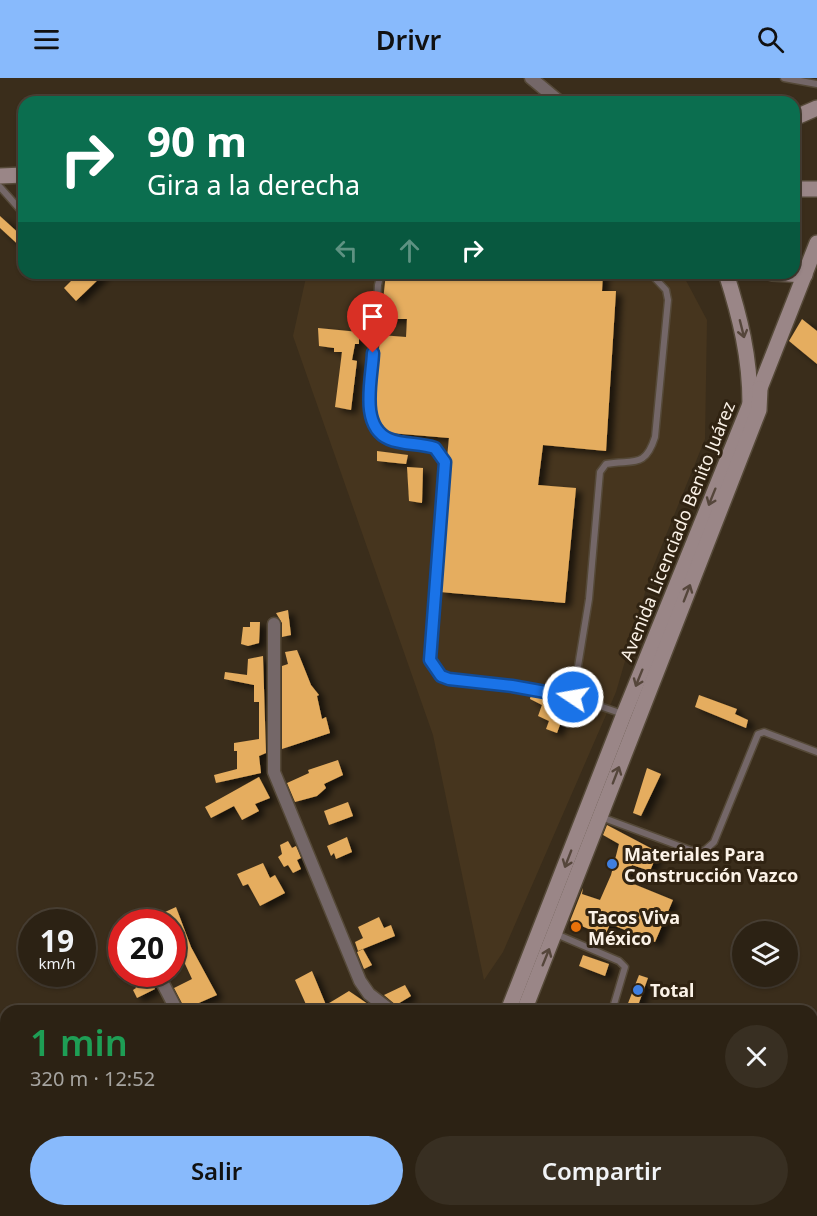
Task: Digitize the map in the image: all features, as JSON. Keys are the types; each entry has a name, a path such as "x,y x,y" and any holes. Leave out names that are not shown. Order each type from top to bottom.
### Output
{"main road":[{"path":"800,115 817,108"},
{"path":"0,176 18,175"},
{"path":"760,388 808,276 817,245"},
{"path":"800,275 808,276"},
{"path":"728,279 746,344 750,370 750,404"},
{"name":"Avenida Licenciado Benito Juárez","path":"526,1005 548,931 750,404 760,388"},
{"name":"Avenida Licenciado Benito Juárez","path":"511,1005 601,816 631,717 759,410 760,388"}],"street":[{"path":"531,78 553,96"},
{"path":"274,624 274,772 360,981 369,994 383,1005"},
{"path":"165,987 174,1005"}],"lane":[{"path":"784,78 817,84"},
{"path":"0,188 18,208"},
{"path":"380,279 370,400 373,422 379,432 389,439 435,448 445,462 430,660 441,676 449,679 523,687 573,697 631,717"},
{"path":"573,697 590,599 600,472 606,464 640,460 647,455 655,436 668,300 666,290 656,279"},
{"path":"601,816 690,850 704,851 714,842 758,734 764,732 817,752"},
{"path":"548,931 623,963 626,971 614,1005"}],"shaded area":[{"path":"306,279 685,279 707,320 705,439 651,572 616,692 503,952 484,980 433,735 293,336"}],"building":[{"path":"0,216 18,232 18,244 0,228"},
{"path":"73,279 99,279 76,301 64,288"},
{"path":"385,279 603,279 602,291 616,291 606,451 543,445 538,485 576,488 565,603 440,592 450,463 447,457 449,438 390,433 379,421 375,410 380,335 406,337 407,319 381,319"},
{"path":"802,319 817,331 817,364 789,341"},
{"path":"318,328 359,332 359,344 355,344 352,360 357,361 351,410 335,407 342,352 334,352 334,348 319,346"},
{"path":"377,451 408,455 406,464 377,461"},
{"path":"407,467 423,468 422,503 409,501"},
{"path":"288,610 291,635 282,637 282,623 276,613"},
{"path":"250,622 260,622 259,643 248,646 241,644 243,627 250,627"},
{"path":"297,650 311,685 319,695 317,696 322,719 326,717 330,733 282,749 282,666 288,664 285,652"},
{"path":"263,656 266,753 259,756 261,773 216,783 214,775 237,769 237,751 234,751 234,743 259,739 259,702 254,702 254,685 224,679 225,672 247,675 248,659"},
{"path":"531,694 581,708 582,706 593,709 592,713 586,712 584,717 565,711 557,733 546,729 549,721 538,716 542,705 530,699"},
{"path":"699,695 737,709 735,714 748,720 746,728 695,707"},
{"path":"338,760 343,775 324,784 326,788 317,796 295,802 287,783 309,773 308,770"},
{"path":"647,768 661,774 641,816 633,813"},
{"path":"259,777 270,798 255,804 259,811 242,820 234,806 211,818 205,807"},
{"path":"348,802 353,816 329,825 324,811"},
{"path":"607,825 658,852 650,871 632,865 624,880 673,900 655,942 610,924 605,936 570,921 583,888 582,894 600,900 611,875 619,844 603,835"},
{"path":"347,837 352,852 336,859 334,853 331,856 327,846"},
{"path":"288,841 292,848 296,846 301,858 297,860 301,869 293,873 288,865 284,867 278,857 282,854 280,845"},
{"path":"263,863 270,878 275,875 285,893 260,906 248,884 243,886 237,874"},
{"path":"379,917 384,928 391,925 395,936 358,951 355,942 363,938 358,927"},
{"path":"186,934 217,995 194,1005 183,1005 174,988 186,987 186,982 192,979 186,966"},
{"path":"363,949 372,965 364,969 357,952"},
{"path":"583,955 609,964 605,976 579,966"},
{"path":"312,971 326,1005 306,1005 295,980"},
{"name":"Total","path":"639,975 648,978 638,1005 627,1005"},
{"path":"405,985 411,996 396,1005 384,995"},
{"path":"154,987 155,989 137,998 133,990"},
{"path":"349,991 369,1005 326,1005"}],"place":[{"name":"Materiales Para Construcción Vazco","path":"612,864"},
{"name":"Tacos Viva México","path":"576,927"},
{"name":"Total","path":"638,990"}],"route":[{"path":"373,353 370,411 379,432 389,439 435,448 441,453 445,462 446,474 430,660 434,668 441,676 449,679 534,689 573,697"}]}
